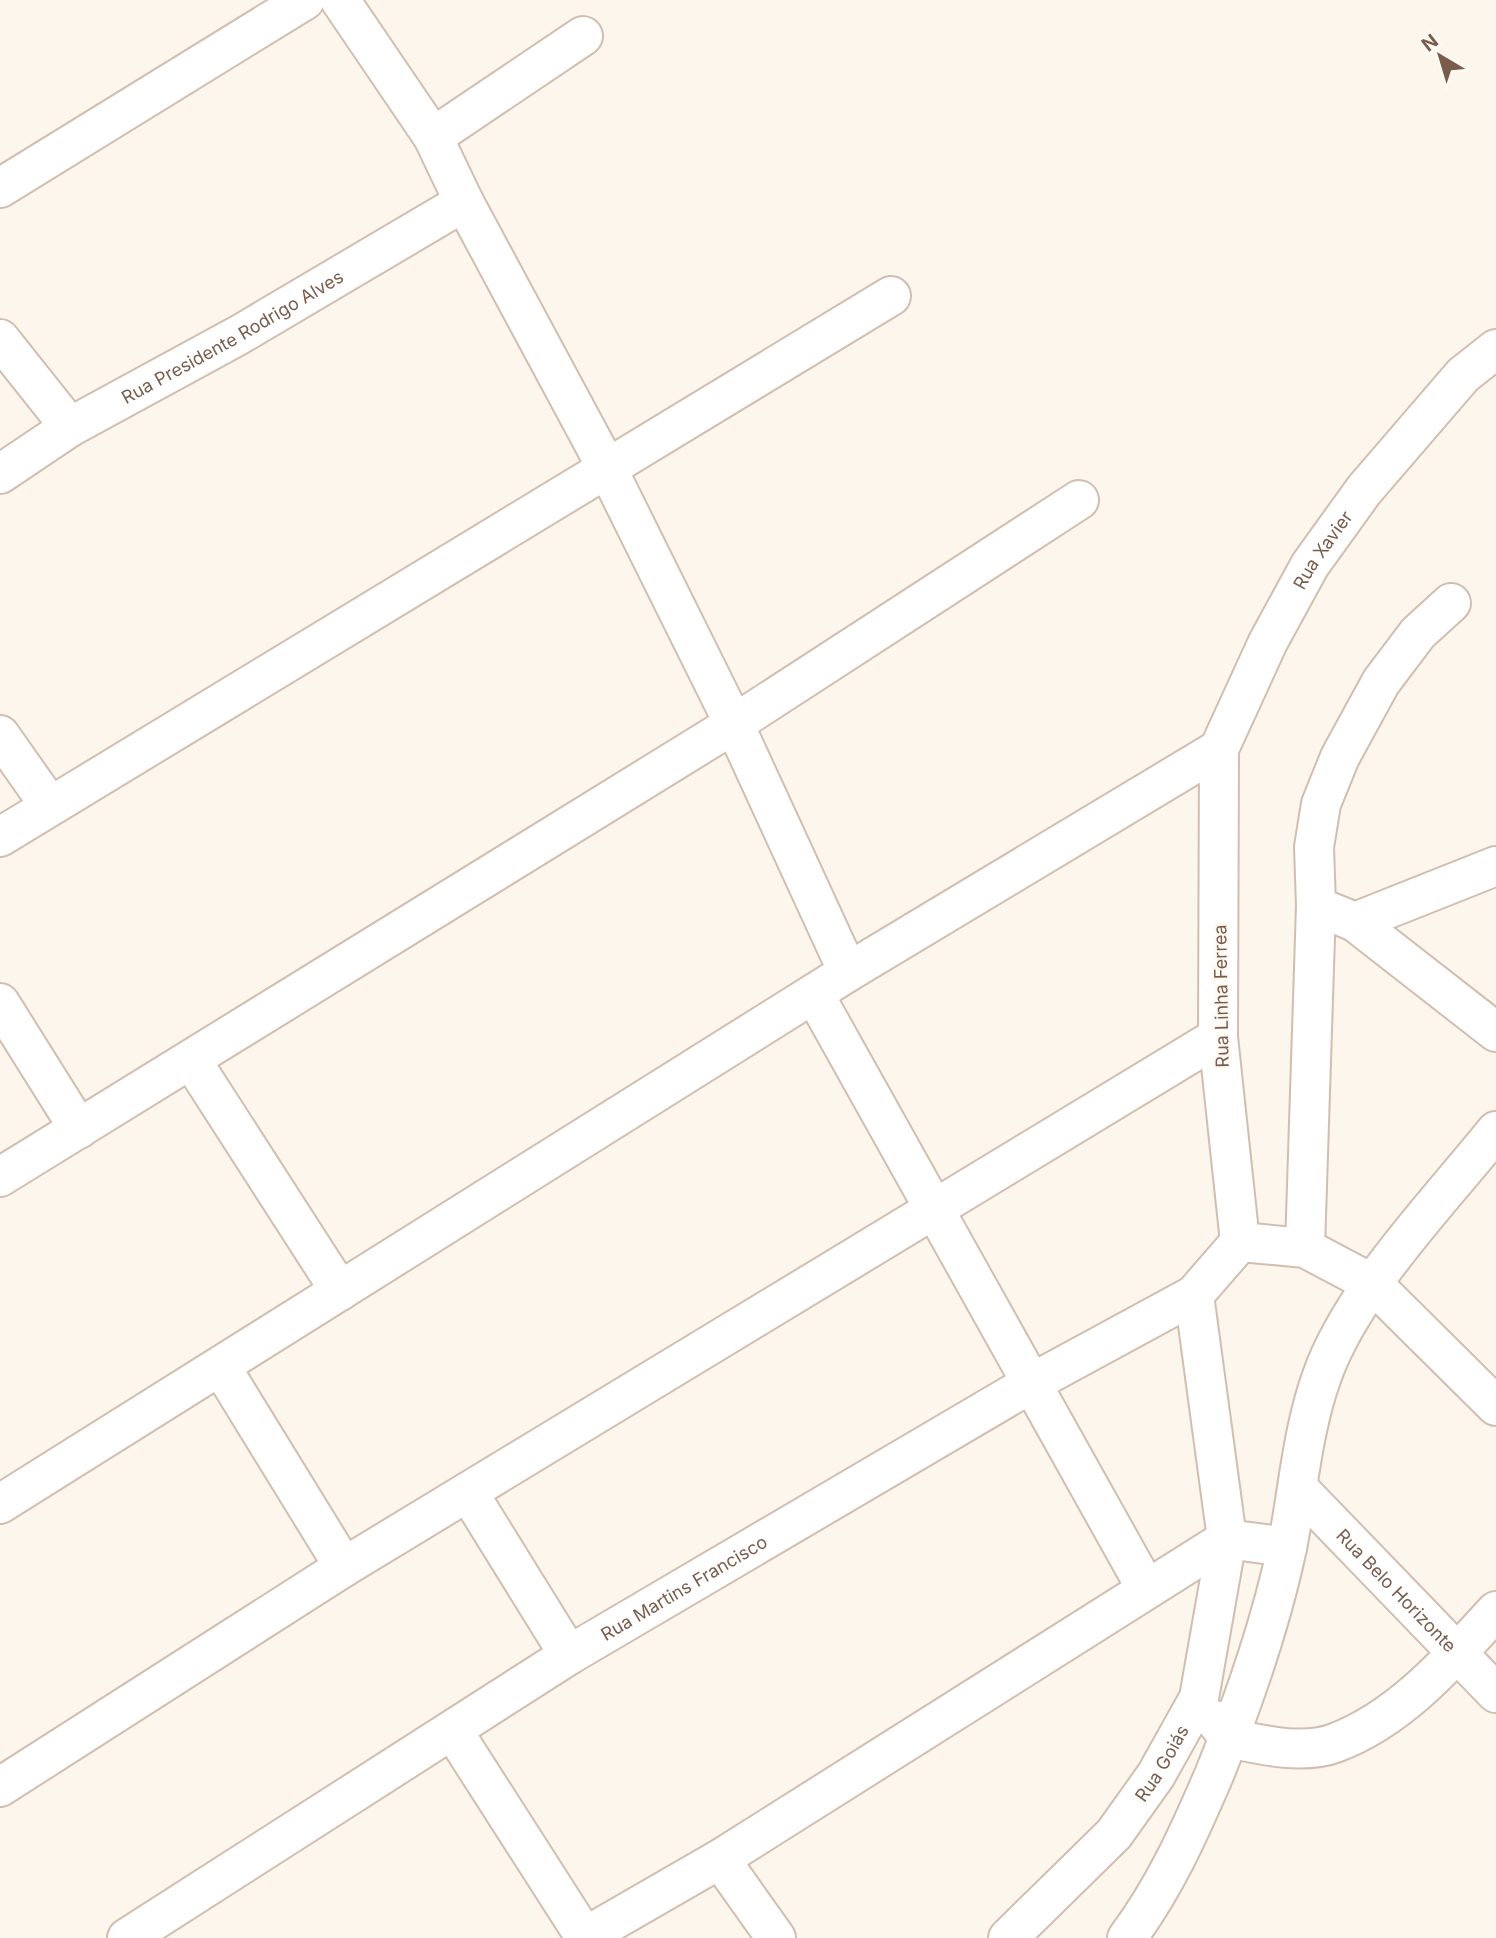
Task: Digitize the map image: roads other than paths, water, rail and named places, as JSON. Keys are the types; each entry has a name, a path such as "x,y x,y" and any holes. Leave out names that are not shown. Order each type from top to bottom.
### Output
{"street":[{"path":"0,188 305,0"},
{"path":"340,0 433,137 464,202 607,468 734,724 848,972"},
{"path":"433,137 583,36"},
{"name":"Rua Presidente Rodrigo Alves","path":"0,474 70,427 239,335 464,202"},
{"path":"0,837 891,296"},
{"path":"0,339 70,427"},
{"name":"Rua Xavier","path":"1219,749 1268,642 1310,565 1364,490 1463,375 1496,349"},
{"path":"0,1177 192,1061 496,868 734,724 1079,500"},
{"path":"1305,1248 1316,905 1314,847 1321,804 1340,757 1381,682 1418,633 1451,603"},
{"path":"0,734 50,806"},
{"path":"0,1504 848,972 1219,749"},
{"name":"Rua Linha Ferrea","path":"1219,749 1218,1037 1240,1242"},
{"path":"1355,922 1496,866"},
{"path":"1316,905 1355,922 1496,1032"},
{"path":"814,994 1146,1588"},
{"path":"0,1003 79,1129"},
{"path":"0,1787 344,1567 1218,1037"},
{"path":"192,1061 340,1291"},
{"path":"1126,1938 1152,1905 1180,1855 1258,1660 1287,1547 1322,1376 1350,1317 1373,1284 1496,1131"},
{"path":"1240,1242 1305,1248 1373,1284 1496,1406"},
{"name":"Rua Martins Francisco","path":"127,1938 569,1655 1030,1384 1194,1295 1240,1242"},
{"name":"Rua Goiás","path":"1008,1938 1114,1834 1156,1775 1199,1698 1227,1539 1194,1295"},
{"path":"220,1367 344,1567"},
{"name":"Rua Belo Horizonte","path":"1298,1488 1496,1693"},
{"path":"468,1492 569,1655"},
{"path":"453,1731 584,1938 720,1859 1227,1539 1287,1547"},
{"path":"1199,1698 1229,1738 1294,1748 1334,1744 1380,1719 1423,1687 1496,1611"},
{"path":"720,1859 776,1938"}]}
